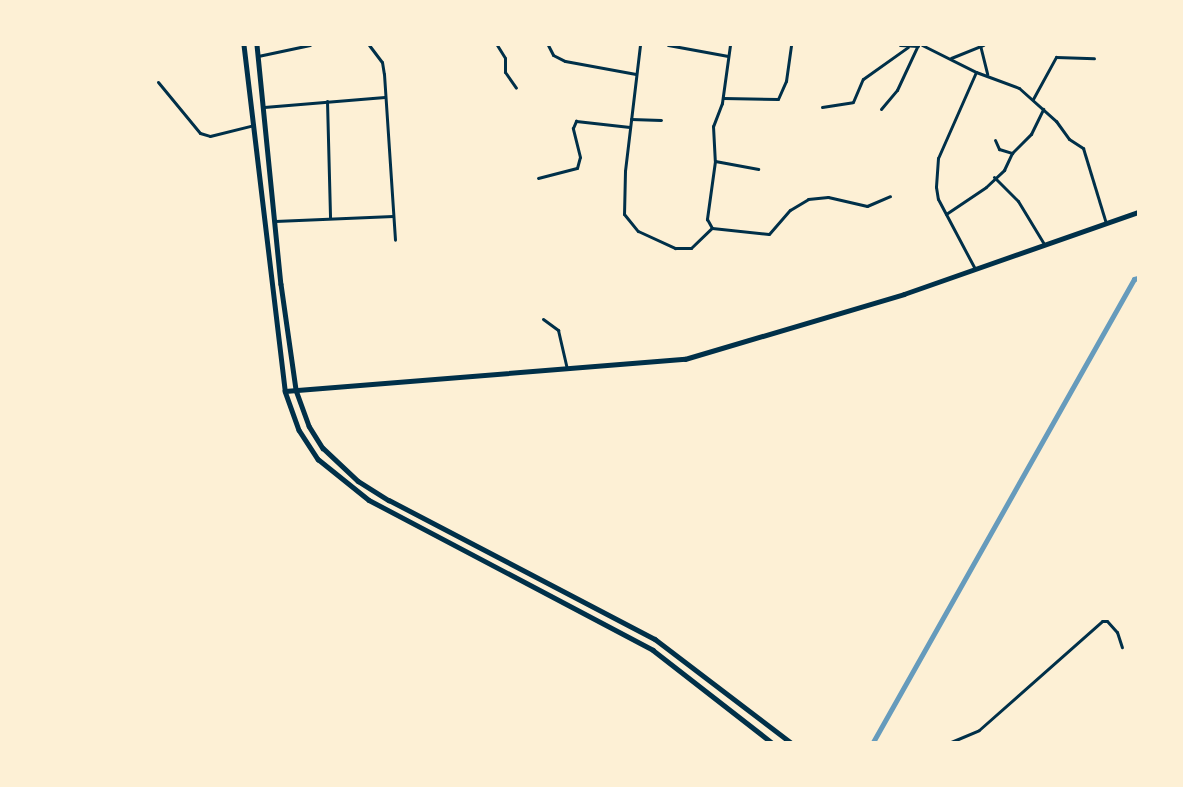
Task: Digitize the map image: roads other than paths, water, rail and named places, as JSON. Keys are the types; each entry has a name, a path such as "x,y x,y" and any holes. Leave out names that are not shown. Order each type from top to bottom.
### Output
{"main road":[{"path":"244,45 285,391 306,443 328,470 352,490 633,638 669,661 771,742"},
{"path":"257,45 262,107 296,390 315,436 358,481 635,626 790,742"},
{"path":"285,391 568,370 692,358 975,269 1138,212"}],"street":[{"path":"258,56 310,45"},
{"path":"369,45 382,62 394,240"},
{"path":"497,45 505,58 505,72 516,88"},
{"path":"548,45 553,55 565,62 636,74"},
{"path":"640,45 623,195 624,214 632,226 656,242 684,249 700,243 712,228"},
{"path":"668,45 729,56"},
{"path":"712,228 707,219 715,161 713,126 723,98 730,45"},
{"path":"723,98 778,99 786,81 791,45"},
{"path":"900,45 908,47"},
{"path":"880,109 897,90 919,45"},
{"path":"822,106 852,102 866,76 908,47 919,45 951,58 976,72 987,74 1019,88 1043,109 1069,139 1083,148 1106,223"},
{"path":"951,58 982,46 987,74"},
{"path":"1033,99 1056,57 1095,58"},
{"path":"975,269 936,193 938,158 976,72"},
{"path":"158,82 200,134 210,136 254,125"},
{"path":"262,107 385,97"},
{"path":"327,102 330,218"},
{"path":"946,214 1008,165 1012,153 1031,134 1043,109"},
{"path":"631,119 661,120"},
{"path":"538,178 577,168 580,158 573,128 576,121 630,127"},
{"path":"995,140 999,149 1012,153"},
{"path":"715,161 758,169"},
{"path":"994,177 1018,201 1044,244"},
{"path":"712,228 769,234 790,210 808,199 828,197 867,206 890,196"},
{"path":"275,221 393,216"},
{"path":"543,318 558,330 568,370"},
{"path":"951,742 979,730 1101,621 1107,621 1116,632 1122,647"}],"waterway":[{"path":"873,742 1134,279 1138,278"}]}
